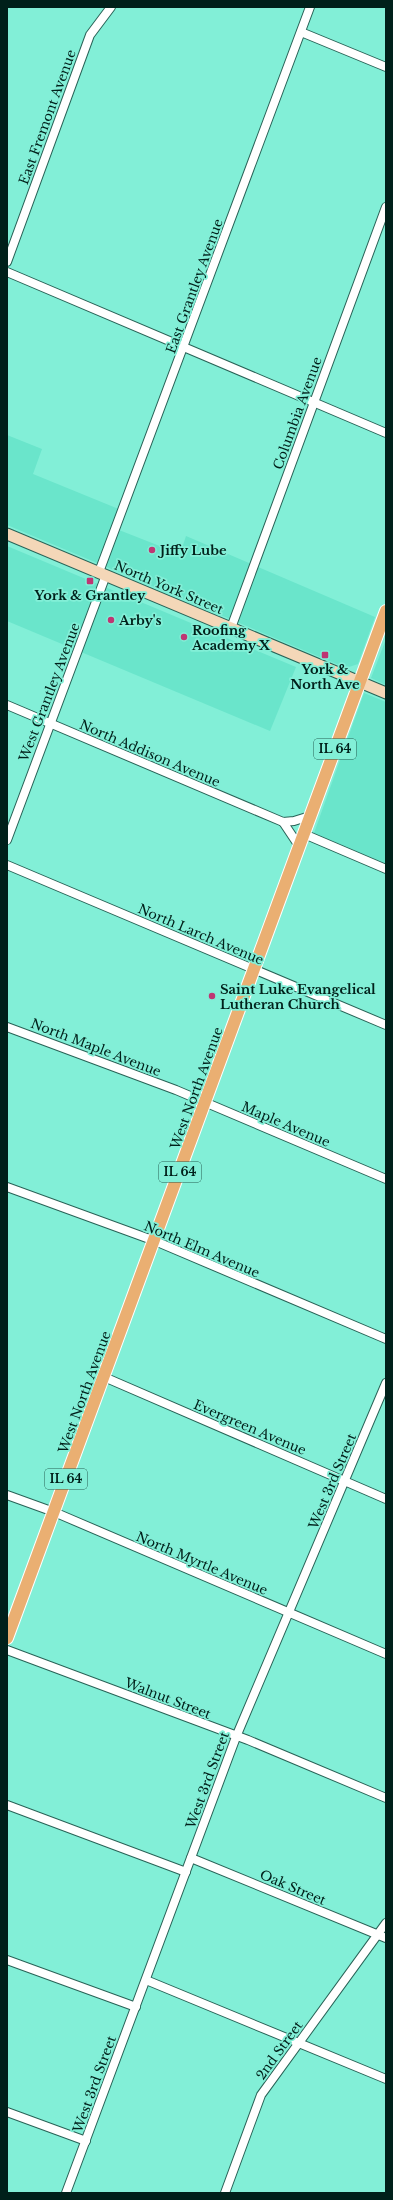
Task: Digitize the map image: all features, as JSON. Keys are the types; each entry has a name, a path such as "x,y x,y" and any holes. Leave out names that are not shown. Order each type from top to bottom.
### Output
{"main road":[{"name":"North York Street","path":"7,534 386,693"},
{"name":"IL 64","path":"360,682 386,611"},
{"name":"West North Avenue","path":"7,1638 206,1103 360,682"}],"street":[{"name":"East Fremont Avenue","path":"7,262 90,35 110,7"},
{"name":"East Grantley Avenue","path":"102,574 310,7"},
{"path":"301,32 386,67"},
{"name":"Columbia Avenue","path":"231,628 386,207"},
{"path":"7,272 386,433"},
{"name":"West Grantley Avenue","path":"7,840 102,574"},
{"name":"North Addison Avenue","path":"7,705 283,822"},
{"path":"299,846 283,822 294,821 310,816"},
{"path":"304,834 386,868"},
{"name":"North Larch Avenue","path":"7,865 386,1024"},
{"name":"North Maple Avenue","path":"7,1027 176,1090"},
{"name":"Maple Avenue","path":"176,1090 386,1179"},
{"name":"North Elm Avenue","path":"7,1187 155,1241 386,1339"},
{"name":"Evergreen Avenue","path":"104,1377 386,1498"},
{"name":"West 3rd Street","path":"66,2193 256,1685 289,1613 386,1383"},
{"name":"North Myrtle Avenue","path":"7,1495 54,1512 386,1654"},
{"name":"Walnut Street","path":"7,1650 236,1737 386,1798"},
{"path":"7,1805 186,1872"},
{"name":"Oak Street","path":"192,1858 386,1938"},
{"name":"2nd Street","path":"225,2193 261,2095 386,1923"},
{"path":"7,1960 136,2007"},
{"path":"146,1980 386,2079"},
{"path":"7,2112 86,2141"}],"shaded area":[{"path":"7,435 42,449 33,474 126,512 119,530 180,554 186,536 375,617 358,664 346,668 7,525"},
{"path":"7,546 296,667 270,731 7,621"},
{"path":"386,639 386,685 371,678"},
{"path":"364,693 386,702 386,864 314,833"}],"place":[{"name":"Jiffy Lube","path":"152,550"},
{"name":"York & Grantley","path":"90,581"},
{"name":"Arby's","path":"111,620"},
{"name":"Roofing Academy X","path":"184,637"},
{"name":"York & North Ave","path":"325,655"},
{"name":"Saint Luke Evangelical Lutheran Church","path":"212,996"}]}
